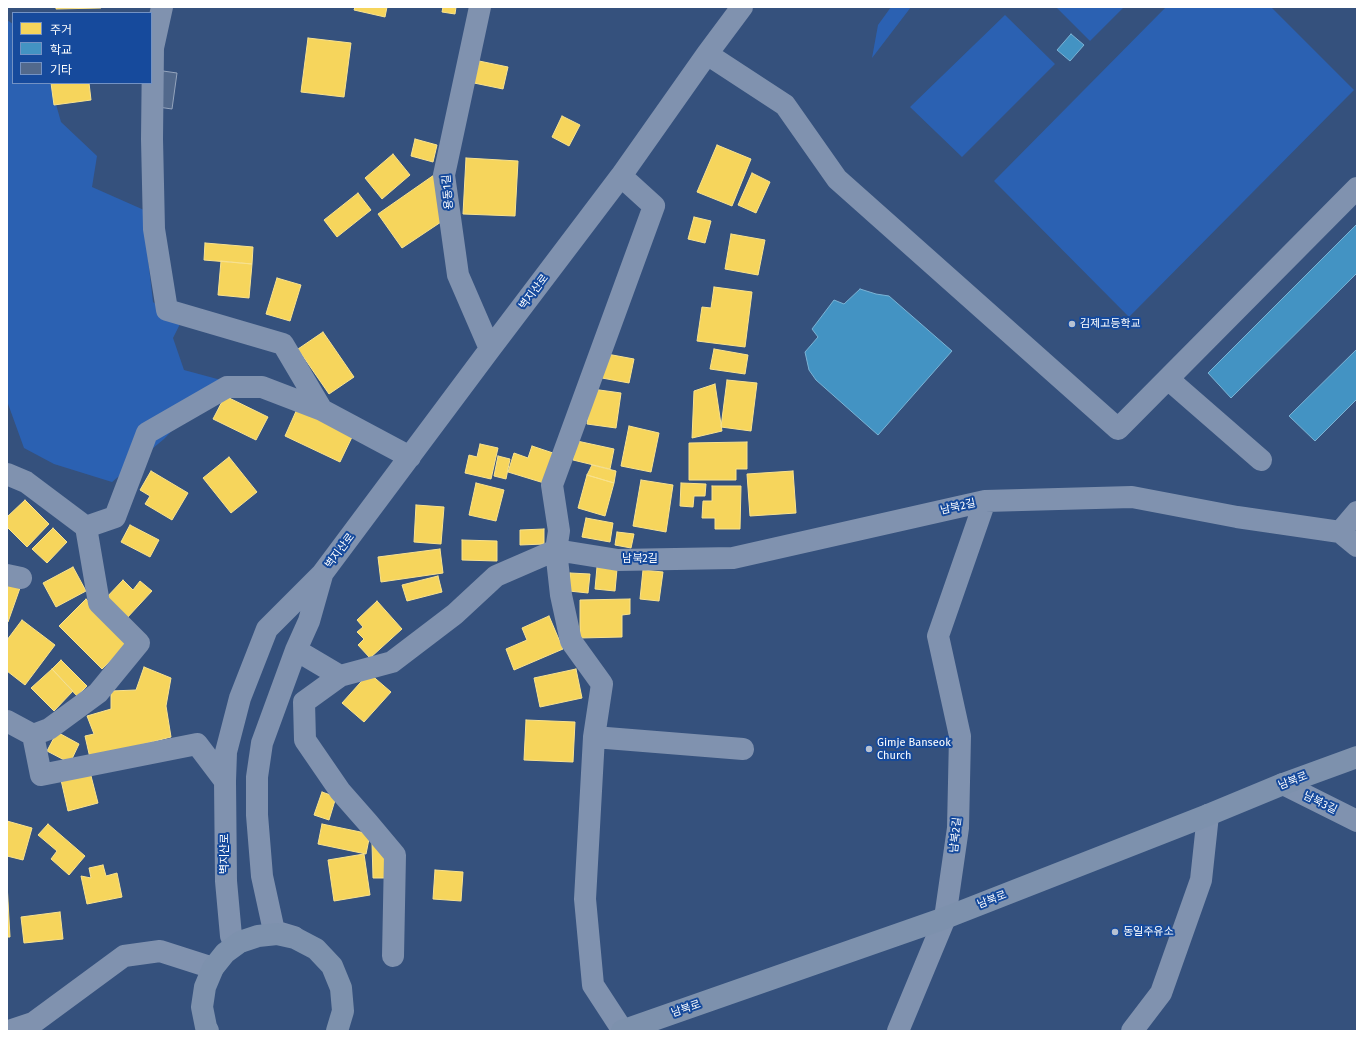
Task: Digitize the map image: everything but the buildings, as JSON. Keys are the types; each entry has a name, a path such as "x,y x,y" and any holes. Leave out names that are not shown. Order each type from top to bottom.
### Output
{"main road":[{"name":"남북로","path":"623,1031 945,918 1283,784 1357,757"},
{"path":"208,1031 202,1007 205,987 212,968 225,953 240,942 258,936 277,934 295,938 316,949 332,966 341,988 343,1011 337,1031"}],"street":[{"path":"162,7 153,48 152,147 154,229 167,310 283,344 322,410"},
{"name":"용동1길","path":"480,7 444,175 458,275 490,349"},
{"name":"벽지산로","path":"240,942 231,936 226,881 226,752 240,698 267,629 322,574 621,176 742,7"},
{"path":"707,54 785,105 837,179 1118,430 1357,188"},
{"path":"621,176 654,206 552,485 559,531 556,550 561,595 571,641 602,684 594,737 585,899 593,985 623,1031"},
{"path":"1168,379 1262,460"},
{"path":"86,527 115,517 147,433 227,387 262,387 322,410 410,457"},
{"path":"7,474 26,482 86,527 99,603 139,643 98,693 49,729 33,734 7,721"},
{"path":"985,501 1132,497 1237,517 1340,532 1357,546"},
{"name":"남북2길","path":"556,550 618,560 733,558 985,501"},
{"name":"남북2길","path":"898,1031 945,918 958,828 960,736 938,636 985,501"},
{"path":"1340,532 1357,512"},
{"path":"393,956 395,856 340,791 305,740 304,702 340,676 392,662 455,614 496,576 556,550"},
{"name":"벽지산로","path":"295,938 274,931 262,876 257,815 257,777 262,743 296,650 309,621 322,574"},
{"path":"296,650 340,676"},
{"path":"33,734 41,775 197,744 225,781"},
{"path":"594,737 743,750"},
{"name":"남북3길","path":"1283,784 1357,821"},
{"path":"1132,1031 1161,992 1201,880 1208,815"},
{"path":"9,1031 33,1023 124,956 160,951 212,968"}],"shaded area":[{"path":"891,7 911,7 872,58 878,25"},
{"path":"1056,7 1124,7 1090,41"},
{"path":"1166,7 1271,7 1354,90 1129,317 994,181"},
{"path":"1005,15 1055,64 962,157 910,107"},
{"path":"7,20 12,23 12,84 50,84 61,122 97,156 92,187 144,210 153,302 180,324 173,338 184,370 221,380 164,439 112,482 54,464 24,448 7,401"}],"place":[{"name":"김제고등학교","path":"1072,324"},
{"name":"Gimje Banseok Church","path":"869,749"},
{"name":"동일주유소","path":"1115,932"}]}
